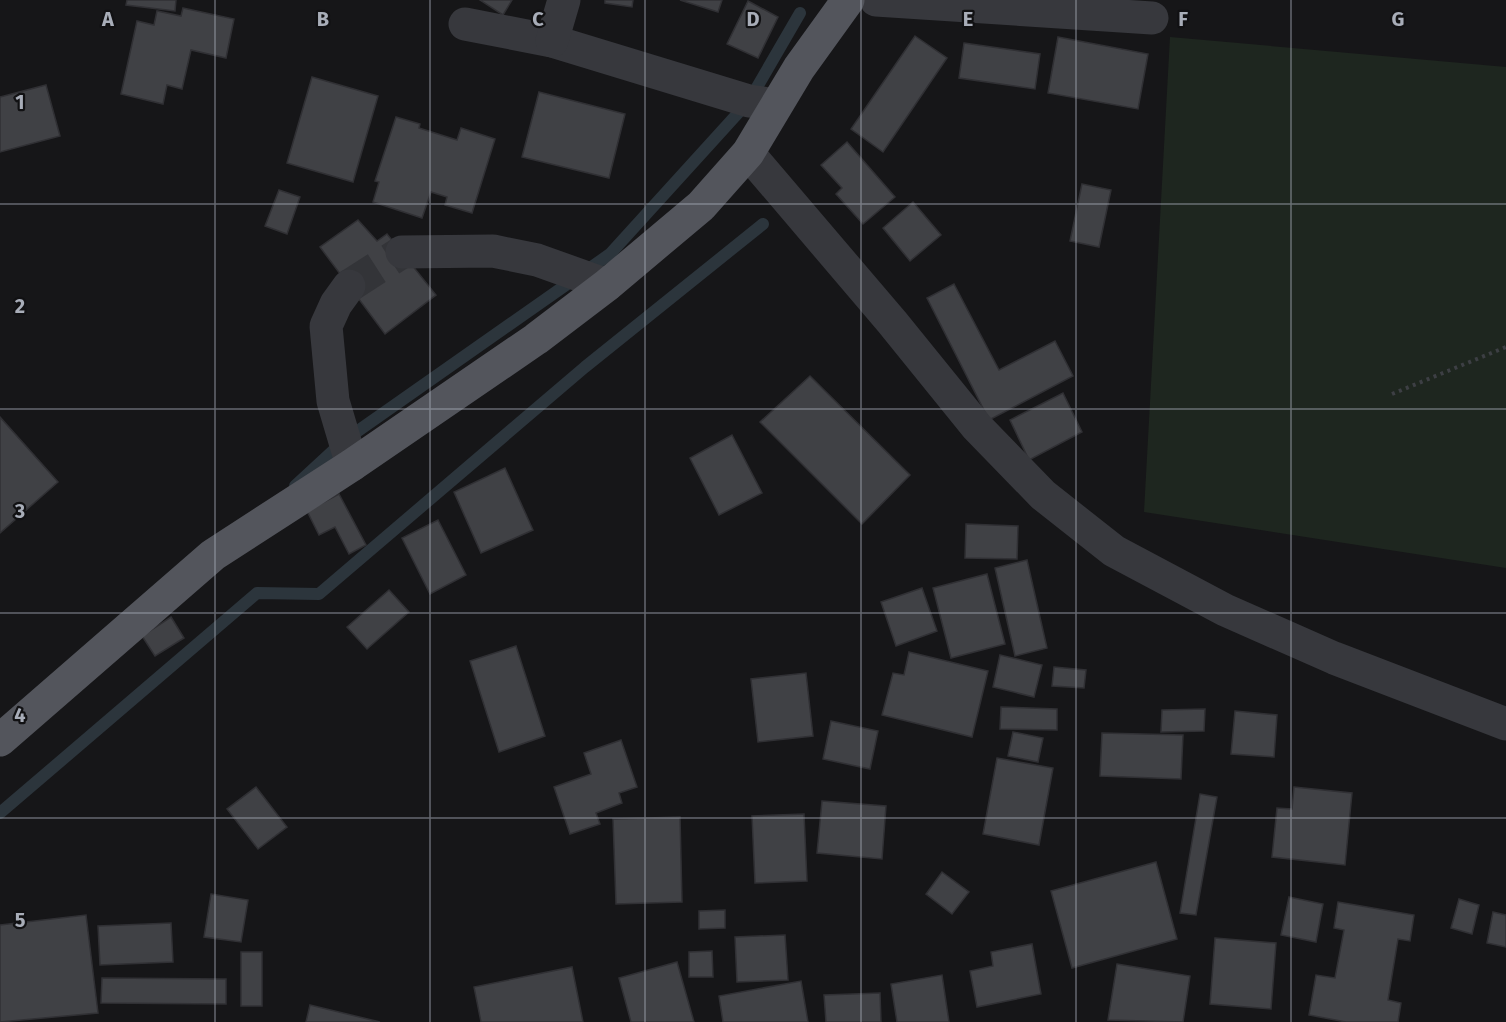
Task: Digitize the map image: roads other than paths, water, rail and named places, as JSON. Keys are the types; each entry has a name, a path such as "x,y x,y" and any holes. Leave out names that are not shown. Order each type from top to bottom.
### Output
{"main road":[{"path":"0,740 213,555 352,465 536,339 607,285 700,206 748,153 776,105 848,0"}],"street":[{"path":"552,41 564,0"},
{"path":"876,0 1152,18"},
{"path":"465,24 552,41 748,101 776,105"},
{"path":"748,153 892,322 977,427 1043,495 1114,551 1226,610 1312,649 1506,724"},
{"path":"402,252 493,251 537,260 607,285"},
{"path":"349,286 336,304 326,326 333,401 352,465"}],"waterway":[{"path":"355,433 610,254 749,101 800,13"},
{"path":"0,813 257,593 319,594 585,367 763,224"},
{"path":"295,486 334,450"}],"tunnel":[{"path":"349,286 402,252"}]}
